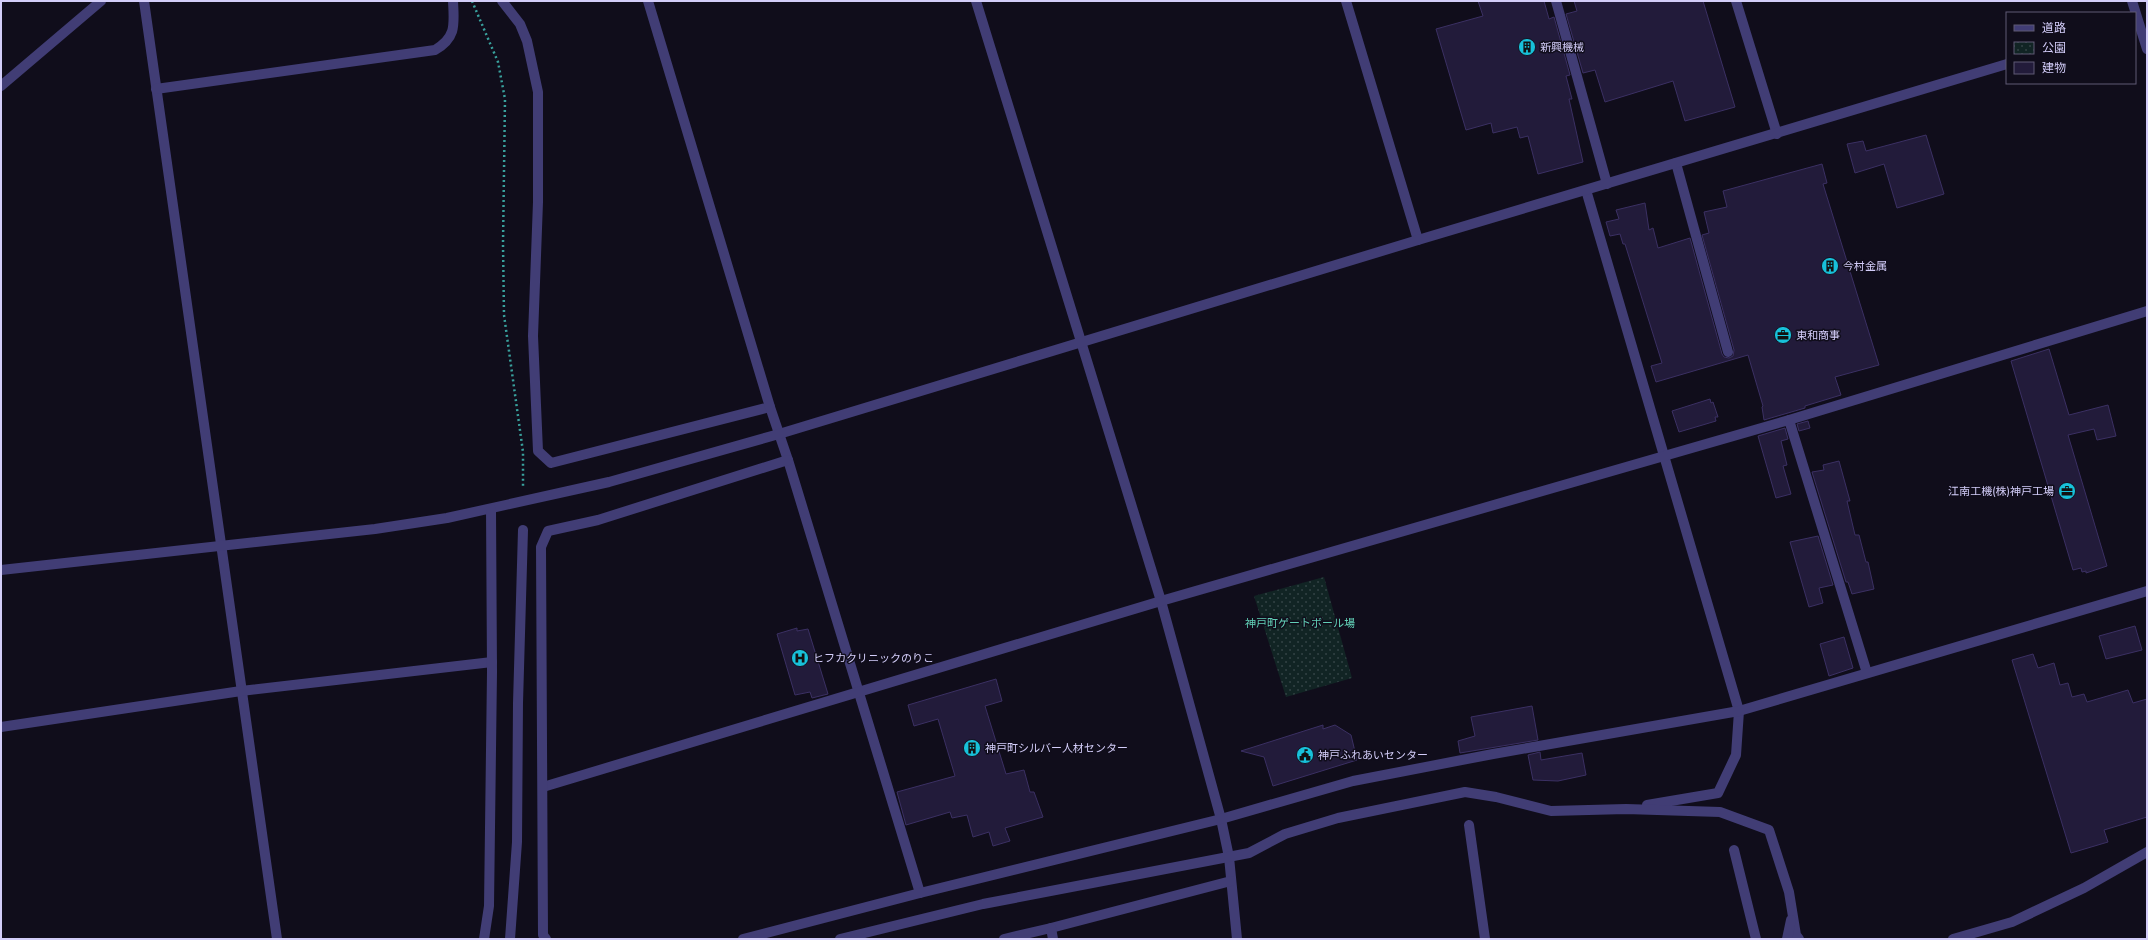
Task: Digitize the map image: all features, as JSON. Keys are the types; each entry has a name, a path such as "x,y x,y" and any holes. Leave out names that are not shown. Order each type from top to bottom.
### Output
{"street":[{"path":"1,86 101,1"},
{"path":"144,1 222,547 229,611 277,939"},
{"path":"156,89 435,50 447,43 454,27 453,1"},
{"path":"648,1 770,407 788,460 920,893"},
{"path":"976,1 1161,601 1222,819 1229,856 1237,939"},
{"path":"1346,1 1418,240"},
{"path":"1556,1 1607,184"},
{"path":"1736,1 1777,134"},
{"path":"2132,1 2141,23 2147,49"},
{"path":"504,2 520,24 527,41 538,92 538,202 533,336 538,450 551,463 770,407"},
{"path":"1,570 222,547 375,529 491,509 609,482 779,434 1418,240 1777,134 2006,64"},
{"path":"1676,163 1728,352"},
{"path":"1586,190 1739,711 1736,755 1718,793 1626,808"},
{"path":"543,787 1161,601 1663,455 1789,420 2147,311"},
{"path":"1789,420 1867,673"},
{"path":"546,939 543,935 542,547 548,531 598,520 788,460"},
{"path":"484,939 489,906 492,662 491,509"},
{"path":"510,939 517,842 518,703 523,530"},
{"path":"743,939 920,893 1222,819 1353,781 1493,754 1739,711 2147,591"},
{"path":"1,727 241,692 492,662"},
{"path":"840,939 983,904 1249,853 1285,834 1338,818 1465,792 1496,797 1550,811 1626,808 1720,812 1769,830 1789,892 1796,935 1799,939"},
{"path":"1469,825 1485,939"},
{"path":"1734,850 1756,939"},
{"path":"1953,939 2012,922 2084,888 2147,852"},
{"path":"1004,939 1232,881"},
{"path":"1787,939 1793,914"},
{"path":"1051,928 1053,939"}],"path":[{"path":"472,1 498,62 505,99 503,244 504,315 523,452 523,502"}],"green space":[{"name":"神戸町ゲートボール場","path":"1324,577 1352,678 1286,697 1254,596"}],"building":[{"path":"1478,1 1544,1 1549,19 1554,17 1570,75 1566,76 1572,99 1569,99 1583,162 1538,174 1528,136 1520,138 1517,127 1493,133 1491,123 1466,130 1436,29 1483,16"},
{"path":"1574,1 1703,1 1735,107 1685,121 1673,81 1605,102 1595,70 1583,73 1566,14 1577,11"},
{"path":"1926,135 1944,194 1897,208 1884,164 1855,173 1847,144 1863,141 1866,151"},
{"path":"1822,164 1827,183 1823,184 1879,365 1835,377 1841,395 1805,406 1805,408 1764,420 1763,406 1748,355 1656,382 1651,366 1662,363 1625,244 1623,244 1620,234 1610,236 1606,222 1619,219 1616,210 1645,203 1649,230 1653,228 1658,248 1690,238 1722,354 1724,357 1729,358 1733,356 1734,350 1702,235 1709,233 1704,212 1727,207 1723,191"},
{"name":"江南工機(株)神戸工場","path":"2049,349 2069,415 2108,405 2116,436 2097,440 2094,429 2068,435 2107,566 2086,573 2086,571 2082,572 2081,568 2073,570 2011,361"},
{"path":"1710,399 1711,403 1713,402 1718,417 1715,417 1716,421 1679,432 1672,411"},
{"path":"1808,421 1810,428 1799,431 1797,424"},
{"path":"1785,428 1788,439 1781,441 1787,465 1783,466 1791,494 1776,498 1758,436"},
{"path":"1839,461 1850,501 1847,501 1855,535 1859,535 1866,562 1868,562 1874,589 1852,594 1848,582 1846,582 1812,472 1824,470 1823,465"},
{"path":"1818,536 1833,585 1819,588 1823,603 1809,607 1790,542"},
{"path":"2135,626 2142,650 2106,659 2099,636"},
{"name":"ヒフカクリニックのりこ","path":"797,628 797,631 808,629 828,694 812,698 810,692 795,695 777,634"},
{"path":"1844,637 1853,668 1829,676 1820,644"},
{"path":"2033,654 2038,668 2054,663 2060,685 2068,683 2072,697 2084,694 2087,702 2128,690 2133,703 2147,699 2147,817 2104,830 2108,842 2071,853 2012,660"},
{"name":"神戸町シルバー人材センター","path":"996,679 1002,701 985,706 1006,774 1024,770 1030,792 1034,792 1043,817 1005,828 1010,841 993,846 989,832 973,837 967,815 952,818 950,812 906,825 897,792 955,776 938,719 914,726 908,705"},
{"path":"1532,706 1538,740 1460,753 1458,741 1475,736 1471,717"},
{"name":"神戸ふれあいセンター","path":"1323,725 1323,729 1335,725 1351,735 1357,760 1273,786 1264,757 1241,751"},
{"path":"1540,752 1541,760 1582,753 1586,775 1558,781 1533,780 1528,755"}],"place":[{"name":"新興機械","path":"1527,47"},
{"name":"今村金属","path":"1830,266"},
{"name":"東和商事","path":"1783,335"},
{"name":"江南工機(株)神戸工場","path":"2067,491"},
{"name":"ヒフカクリニックのりこ","path":"800,658"},
{"name":"神戸町シルバー人材センター","path":"972,748"},
{"name":"神戸ふれあいセンター","path":"1305,755"}]}
